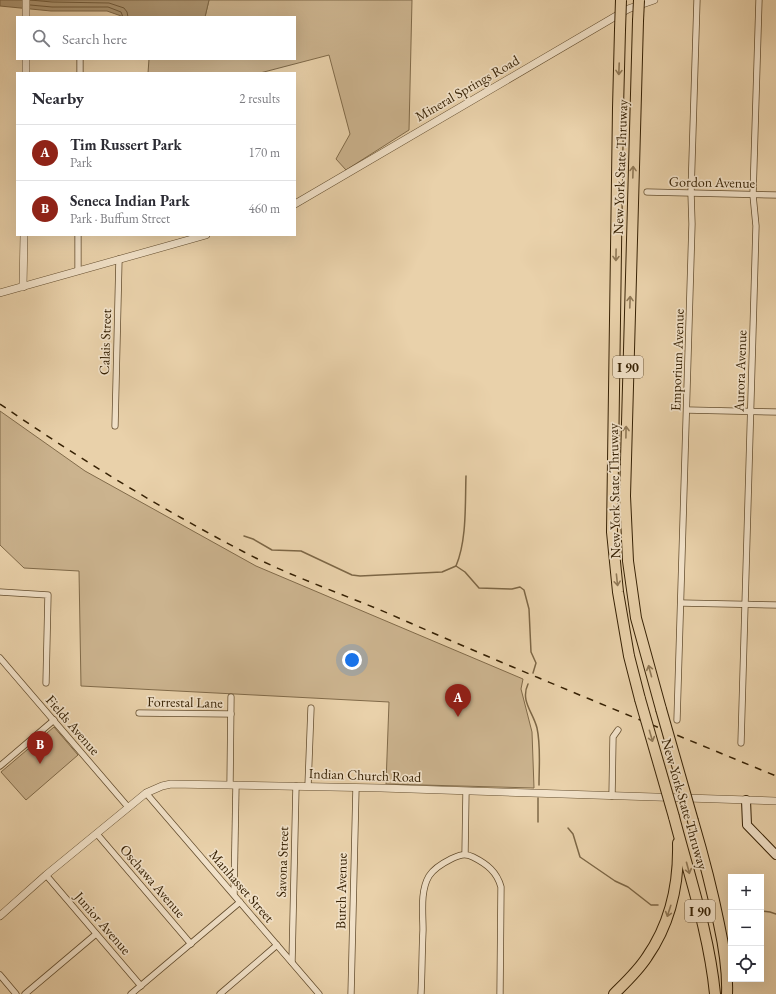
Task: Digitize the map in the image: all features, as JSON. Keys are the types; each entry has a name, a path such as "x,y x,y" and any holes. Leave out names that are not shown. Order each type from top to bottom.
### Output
{"highway":[{"name":"New York State Thruway","path":"621,0 612,532 618,592 629,656 703,923 715,994"},
{"name":"New York State Thruway","path":"638,0 625,496 628,561 636,618 711,884 722,940 727,994"},
{"path":"614,994 647,958 669,914 676,877 678,848 677,830"},
{"path":"727,982 730,994"}],"main road":[{"path":"746,800 747,825 776,855"}],"street":[{"path":"26,0 26,16"},
{"name":"Mineral Springs Road","path":"296,203 628,9 654,0"},
{"name":"Emporium Avenue","path":"677,720 687,410 692,224 691,193 697,0"},
{"name":"Aurora Avenue","path":"742,743 756,226 753,195 759,0"},
{"path":"26,60 26,72"},
{"path":"80,60 80,72"},
{"name":"Gordon Avenue","path":"647,192 776,195"},
{"path":"23,286 24,236"},
{"path":"78,236 78,271"},
{"path":"0,293 202,236"},
{"name":"Calais Street","path":"115,426 119,259"},
{"path":"687,410 776,412"},
{"path":"0,592 48,595 46,683"},
{"path":"681,603 776,605"},
{"name":"Fields Avenue","path":"0,658 128,808"},
{"path":"231,697 234,894"},
{"path":"308,786 311,708"},
{"name":"Forrestal Lane","path":"139,713 231,714"},
{"path":"0,766 54,720"},
{"path":"612,796 614,737 618,730"},
{"name":"Indian Church Road","path":"0,916 146,793 162,786 175,784 308,786 776,801"},
{"name":"Savona Street","path":"292,962 296,786"},
{"name":"Burch Avenue","path":"351,994 356,788"},
{"path":"465,854 466,791"},
{"name":"Manhasset Street","path":"146,793 319,994"},
{"name":"Oschawa Avenue","path":"97,834 191,944"},
{"path":"421,994 424,898 427,881 429,876 438,867 455,857 465,854 470,855 487,865 497,876 500,882 502,895 500,994"},
{"name":"Junior Avenue","path":"46,876 141,986"},
{"path":"131,994 240,902"},
{"path":"25,994 96,934"},
{"path":"220,994 277,945"},
{"path":"0,975 16,994"}],"shaded area":[{"path":"209,0 412,0 409,130 346,170 336,159 350,134 329,55 264,72 148,72 149,60 296,60 296,16 205,16"},
{"path":"0,411 85,471 256,566 523,679 521,689 532,732 534,788 386,784 389,702 81,686 79,571 24,568 0,545"},
{"path":"54,727 78,755 26,800 1,772"}],"water":[{"path":"0,0 209,0 205,16 121,16 107,11 51,11 0,6"}],"waterway":[{"path":"244,536 253,539 272,550 301,551 352,575 360,576 442,572 456,566 460,556 465,522 466,476"},
{"path":"456,566 465,572 479,588 512,589 520,587 524,590 529,609 531,652 536,663 533,673"},
{"path":"528,684 525,696 537,728 539,742 539,785"},
{"path":"538,798 538,822"},
{"path":"568,828 573,834 580,857 615,881 628,887 651,905 658,905"},
{"path":"764,911 776,914"}],"railway":[{"path":"0,404 59,444 120,482 181,518 262,561 536,677 776,776"}],"place":[{"name":"Tim Russert Park","path":"458,717"},
{"name":"Seneca Indian Park","path":"40,764"}]}
